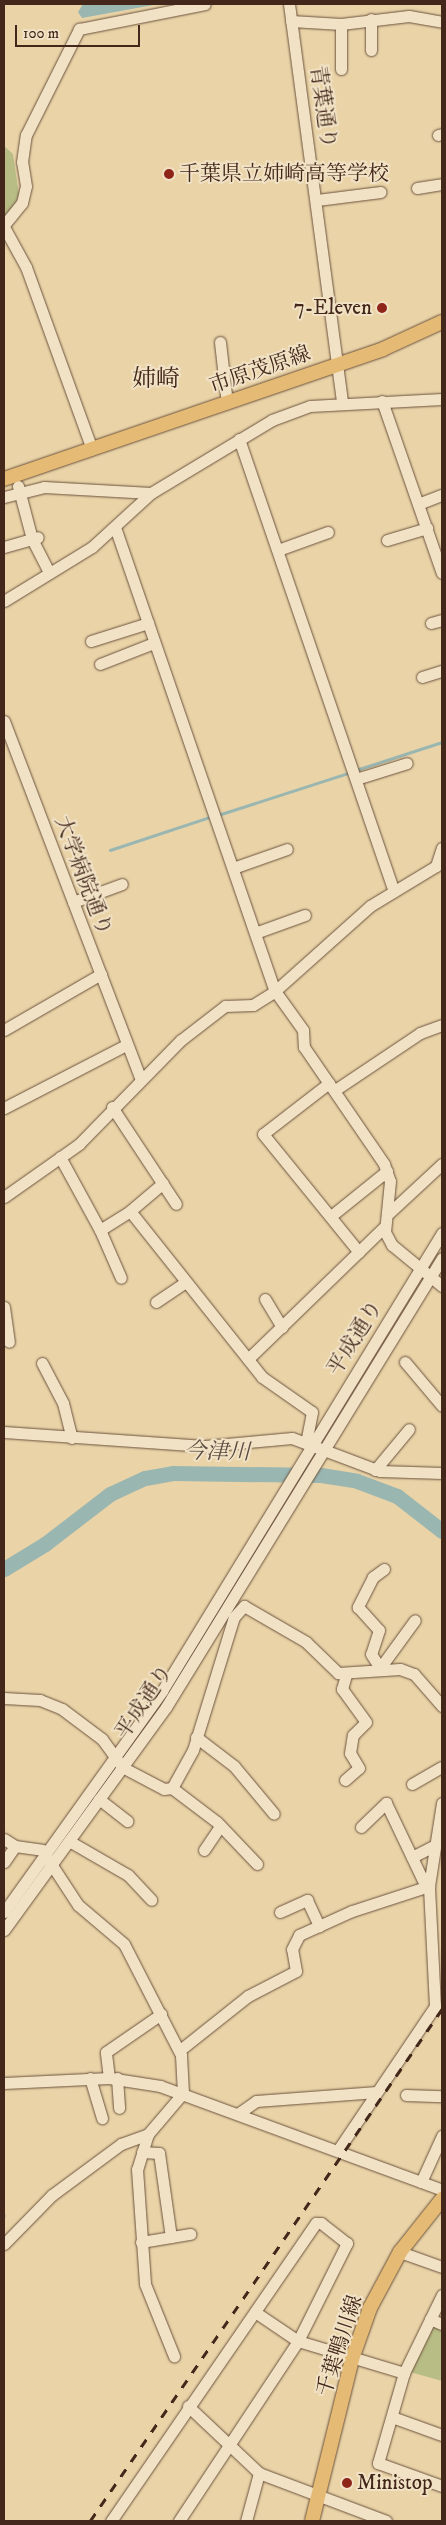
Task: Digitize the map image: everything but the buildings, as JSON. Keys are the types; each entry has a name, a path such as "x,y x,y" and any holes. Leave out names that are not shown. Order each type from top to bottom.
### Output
{"main road":[{"name":"市原茂原線","path":"10,477 339,364 442,322"},
{"name":"千葉鴨川線","path":"312,2521 352,2359 370,2308 400,2252 442,2200"}],"street":[{"path":"92,449 26,267 4,226 22,203 26,186 22,162 26,135 79,29 205,4"},
{"name":"青葉通り","path":"289,4 339,364 342,402"},
{"path":"291,21 341,24 371,19 410,16 442,22"},
{"path":"371,19 371,50"},
{"path":"341,24 341,69"},
{"path":"417,188 442,184"},
{"path":"317,200 380,192"},
{"path":"220,342 227,403"},
{"path":"4,601 116,530 150,493 239,439 310,406 342,402 382,402 442,398"},
{"path":"382,402 442,573"},
{"path":"239,439 394,891"},
{"path":"10,477 19,491 49,573"},
{"path":"4,497 19,491 44,487 150,493"},
{"path":"418,504 442,496"},
{"path":"387,540 427,528"},
{"path":"116,530 154,644 276,990 304,1030 304,1048 387,1171 389,1212 384,1228 248,1359"},
{"path":"278,550 328,532"},
{"path":"4,547 36,538"},
{"path":"91,641 148,623"},
{"path":"100,664 154,644"},
{"path":"422,676 442,671"},
{"name":"大学病院通り","path":"4,721 8,745 73,902 126,1045 140,1077"},
{"path":"356,779 407,763"},
{"path":"4,1197 79,1144 140,1077 225,1006 253,1005 276,990 370,906 436,866 442,848"},
{"path":"233,868 287,849"},
{"path":"73,902 122,884"},
{"path":"255,933 305,915"},
{"path":"4,1030 101,974"},
{"path":"360,1252 263,1134 332,1087 420,1033 442,1025"},
{"path":"4,1108 126,1045"},
{"path":"112,1107 176,1204"},
{"path":"60,1157 100,1230 121,1278"},
{"path":"389,1212 442,1164"},
{"path":"331,1216 387,1171"},
{"path":"100,1230 130,1211 163,1183"},
{"path":"130,1211 184,1283 262,1377 326,1422"},
{"path":"384,1228 392,1245 442,1286"},
{"name":"平成通り","path":"295,1484 300,1464 309,1443 326,1422 442,1233"},
{"name":"平成通り","path":"4,1930 49,1859 119,1762 225,1600 295,1484 313,1466 323,1451 442,1258"},
{"path":"156,1302 184,1283"},
{"path":"265,1299 282,1327"},
{"path":"4,1308 9,1342"},
{"path":"405,1362 442,1406"},
{"path":"42,1363 63,1403 72,1438"},
{"path":"309,1443 312,1412"},
{"path":"375,1470 410,1430"},
{"path":"4,1432 205,1446 292,1438 375,1470 442,1473"},
{"path":"380,1668 370,1654 379,1630 358,1607 374,1577 384,1569"},
{"path":"225,1600 240,1609"},
{"path":"172,1788 196,1737 210,1685 240,1609 248,1606 297,1637 346,1676"},
{"path":"380,1668 415,1620"},
{"path":"346,1676 380,1668 414,1674 442,1706"},
{"path":"345,1780 359,1768 350,1753 353,1735 366,1722 342,1689 346,1676"},
{"path":"4,1698 40,1700 62,1709 102,1739 119,1762 164,1789 172,1788 220,1826 257,1864"},
{"path":"196,1737 234,1766 274,1814"},
{"name":"平成通り","path":"4,1912 49,1859 69,1841 99,1800 119,1762"},
{"path":"412,1784 442,1767"},
{"path":"99,1800 127,1821"},
{"path":"361,1827 386,1803 428,1887"},
{"path":"338,2150 435,2006 428,1887 442,1803"},
{"path":"204,1850 220,1826"},
{"path":"4,1839 15,1846 32,1846 49,1859 78,1905 131,1952 180,2050 183,2093 148,2134 136,2169 145,2284 174,2356"},
{"path":"69,1841 128,1875 151,1900"},
{"path":"412,1857 436,1845"},
{"path":"4,1862 15,1846"},
{"path":"180,2050 248,1996 296,1971 293,1941 319,1926 428,1887"},
{"path":"280,1912 308,1900 319,1926"},
{"path":"119,2108 106,2052 161,2014"},
{"path":"90,2078 102,2118"},
{"path":"4,2083 113,2078 183,2093 442,2190"},
{"path":"239,2113 256,2101 377,2092"},
{"path":"406,2095 442,2096"},
{"path":"4,2244 52,2196 121,2144 148,2134"},
{"path":"421,2182 442,2136"},
{"path":"142,2152 159,2153 171,2237"},
{"path":"111,2521 188,2406 316,2223 322,2223 347,2243 298,2341 230,2447 179,2521"},
{"path":"141,2242 190,2234"},
{"path":"400,2252 442,2267"},
{"path":"442,2295 404,2373 378,2463 442,2486"},
{"path":"255,2312 298,2341 352,2359 404,2373"},
{"path":"430,2319 442,2324"},
{"path":"188,2406 259,2473 318,2498 386,2521"},
{"path":"392,2418 442,2435"},
{"path":"246,2521 259,2473"}],"green space":[{"path":"4,146 13,154 19,195 4,226"},
{"path":"431,2327 442,2328 442,2381 410,2372"}],"water":[{"path":"83,4 159,4 82,18 78,12"}],"waterway":[{"path":"356,770 442,742"},
{"path":"218,815 351,772"},
{"path":"110,850 210,817"},
{"name":"今津川","path":"4,1569 45,1544 110,1494 145,1478 173,1473 321,1475 357,1481 397,1496 442,1531"}],"railway":[{"path":"90,2521 442,2009"}],"place":[{"name":"千葉県立姉崎高等学校","path":"169,174"},
{"name":"7-Eleven","path":"382,308"},
{"name":"Ministop","path":"347,2483"}],"district":[{"name":"姉崎","path":"156,380"}]}
